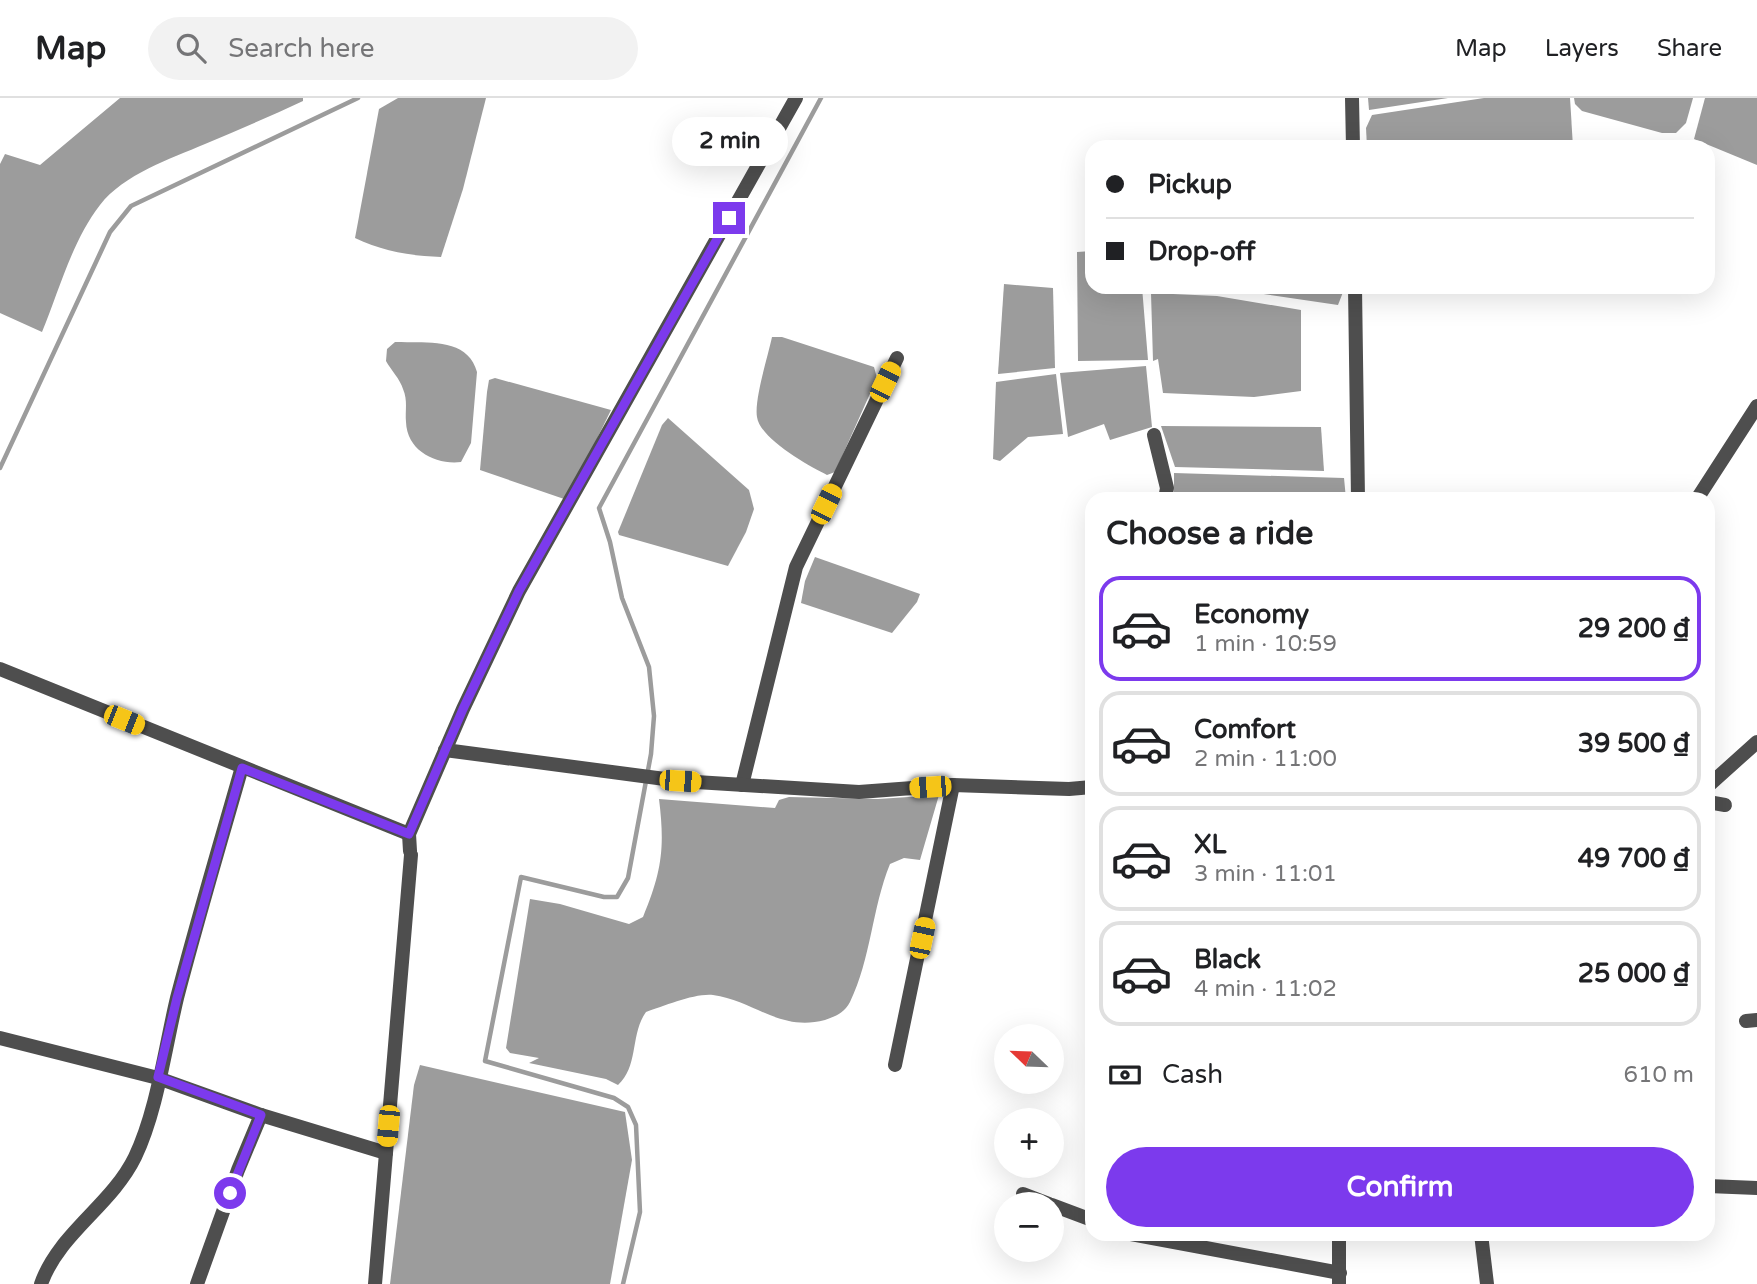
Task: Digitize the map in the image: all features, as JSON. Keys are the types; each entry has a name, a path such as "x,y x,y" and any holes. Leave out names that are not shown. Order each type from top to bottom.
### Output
{"street":[{"path":"375,1284 411,853 409,834 519,591 796,98"},
{"path":"1352,98 1353,140"},
{"path":"1355,294 1358,492"},
{"path":"742,785 796,567 897,358"},
{"path":"1702,492 1757,406"},
{"path":"1154,435 1166,492"},
{"path":"0,669 409,834"},
{"path":"1715,780 1757,742"},
{"path":"445,750 657,778 859,792 953,785 1085,788"},
{"path":"41,1284 47,1265 69,1236 111,1193 134,1158 147,1126 177,998 242,768"},
{"path":"895,1065 953,785"},
{"path":"1715,803 1725,805"},
{"path":"0,1038 158,1077 261,1115 386,1153"},
{"path":"197,1284 261,1115"},
{"path":"1715,1186 1757,1188"},
{"path":"1064,1210 1085,1218"},
{"path":"1164,1241 1339,1279 1339,1241"},
{"path":"1482,1241 1487,1284"}],"shaded area":[{"path":"120,98 303,98 303,101 148,168 110,194 82,234 42,332 0,313 0,164 5,154 40,165"},
{"path":"398,98 486,98 463,189 441,257 397,252 355,238 379,109"},
{"path":"1368,98 1448,98 1369,110"},
{"path":"1484,98 1570,98 1573,140 1367,140 1366,128 1372,115"},
{"path":"1574,98 1693,98 1686,123 1676,133 1662,133 1582,111 1575,104"},
{"path":"1705,98 1757,98 1757,165 1715,148 1715,140 1694,139"},
{"path":"1085,251 1085,294 1143,294 1148,360 1078,361 1077,252"},
{"path":"1004,284 1053,288 1055,368 998,374"},
{"path":"1151,294 1217,296 1301,310 1301,391 1254,397 1163,393 1158,359 1153,361"},
{"path":"1263,294 1342,294 1338,305"},
{"path":"772,337 782,337 874,367 877,378 835,472 827,475 798,458 776,443 760,425 757,417 758,400"},
{"path":"395,342 444,344 465,353 472,361 477,372 471,443 461,462 433,458 424,454 412,441 406,422 405,393 386,361 387,349"},
{"path":"1146,366 1152,427 1110,440 1104,424 1068,437 1060,373"},
{"path":"1056,374 1063,434 1028,437 1000,461 993,459 996,382"},
{"path":"495,378 611,410 567,500 480,470 487,392 489,380"},
{"path":"668,418 749,490 754,509 746,532 728,566 619,535 662,425"},
{"path":"1161,426 1321,427 1324,471 1175,467"},
{"path":"1174,473 1344,478 1345,492 1174,492"},
{"path":"815,557 920,594 917,602 892,633 801,603 805,581"},
{"path":"939,795 920,860 904,858 890,864 857,986 848,1006 839,1014 809,1023 794,1022 713,995 680,1001 646,1012 638,1030 629,1069 618,1085 606,1079 529,1063 539,1058 510,1053 506,1048 530,899 560,904 629,924 643,917 658,872 662,846 659,799 775,808 779,800 789,797 878,799"},
{"path":"420,1065 625,1112 632,1160 610,1284 390,1284 414,1085"}],"waterway":[{"path":"0,468 110,232 131,206 358,98"},
{"path":"623,1284 640,1212 636,1125 628,1107 614,1098 485,1061 521,877 604,897 617,897 628,878 651,754 654,716 649,667 622,598 610,542 599,508 821,98"}],"route":[{"path":"230,1193 261,1115 158,1077 177,998 242,768 409,834 463,709 519,591 729,218"}]}
